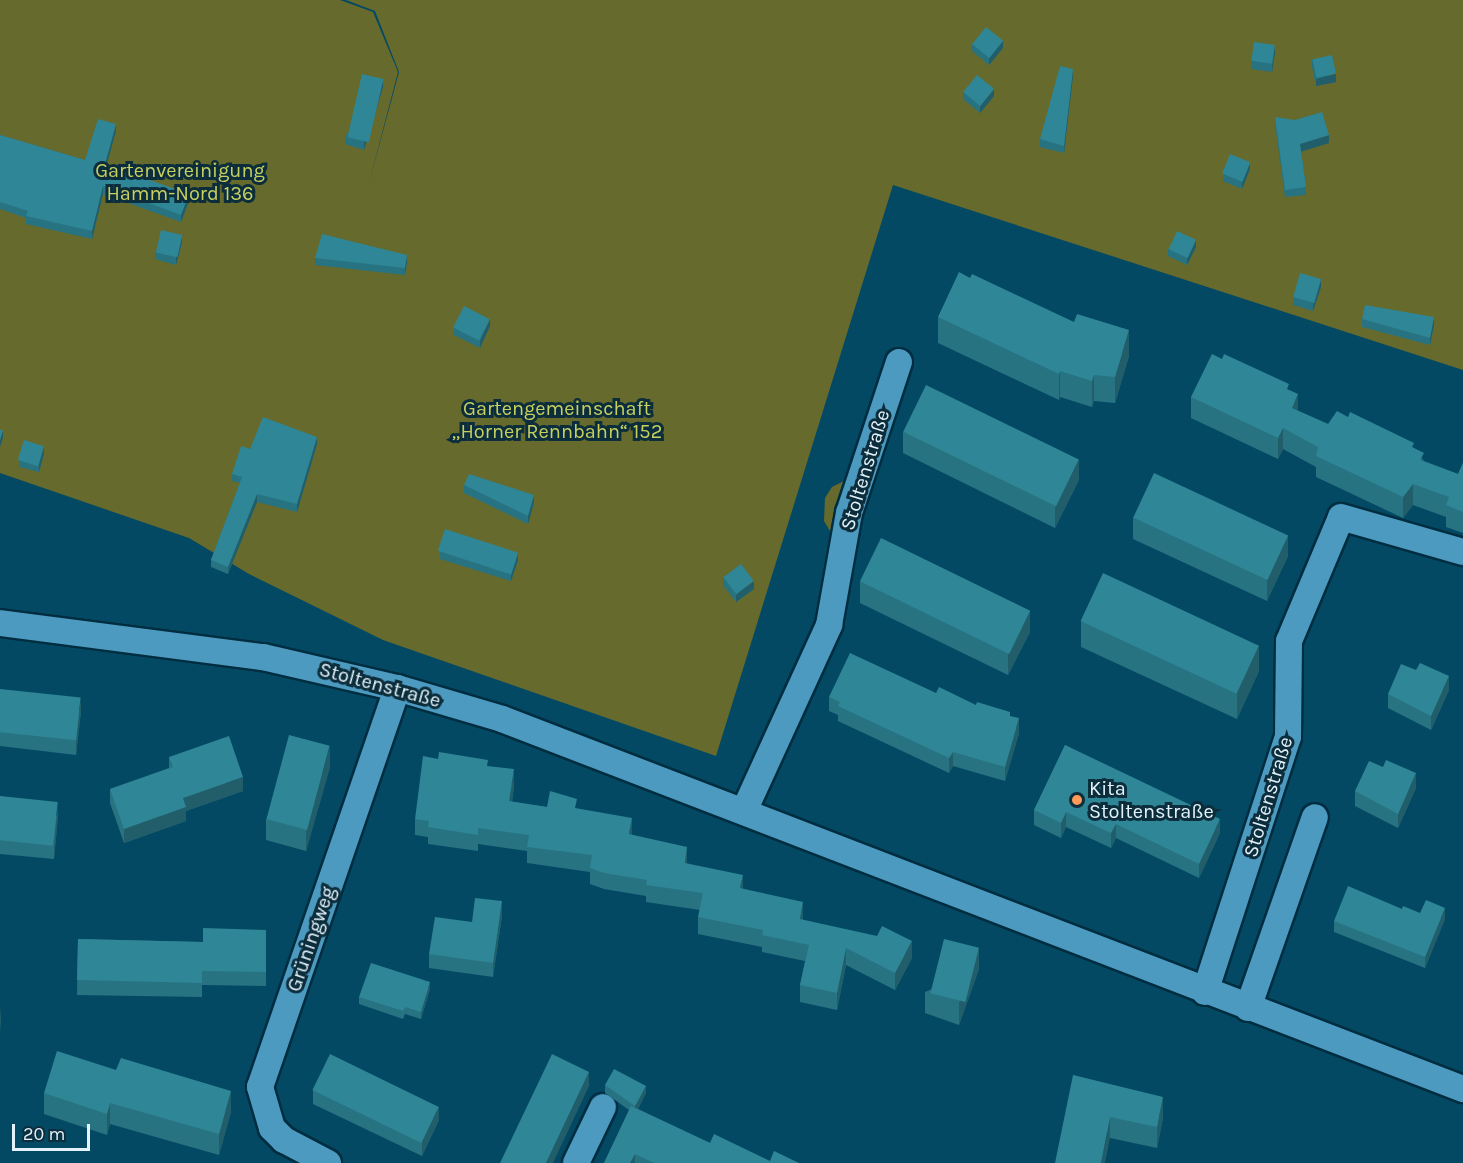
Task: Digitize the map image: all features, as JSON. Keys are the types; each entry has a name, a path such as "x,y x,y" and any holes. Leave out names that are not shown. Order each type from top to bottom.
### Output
{"street":[{"name":"Stoltenstraße","path":"744,811 829,625 849,513 899,362"},
{"name":"Stoltenstraße","path":"1205,992 1288,738 1289,641 1341,517 1463,552"},
{"name":"Stoltenstraße","path":"0,623 263,657 397,688 502,719 744,811 1205,992 1463,1089"},
{"name":"Grüningweg","path":"328,1163 284,1140 272,1128 260,1087 397,688"},
{"path":"1248,1008 1315,817"},
{"path":"576,1163 603,1107"}],"green space":[{"path":"0,0 340,0 373,12 398,72 369,183 399,72 375,11 346,0 1463,0 1463,370 893,185 716,756 383,640 249,574 189,538 0,473"},
{"path":"854,476 836,541 824,521 825,498 832,487"}],"building":[{"path":"986,27 1003,41 989,58 972,44"},
{"path":"1254,42 1275,45 1272,64 1251,61"},
{"path":"1332,55 1336,74 1316,78 1312,59"},
{"path":"1060,66 1073,69 1064,146 1040,139"},
{"path":"362,74 383,79 369,142 347,137"},
{"path":"977,75 994,89 980,106 963,92"},
{"path":"1322,112 1329,135 1300,144 1306,187 1285,190 1275,117 1295,120"},
{"path":"98,119 116,124 105,164 189,194 181,215 103,186 92,231 26,216 28,211 0,202 0,135 85,160"},
{"path":"1230,154 1250,162 1243,182 1222,173"},
{"path":"161,230 182,235 177,257 156,252"},
{"path":"1177,231 1196,240 1188,258 1169,249"},
{"path":"322,234 407,255 405,268 315,258"},
{"path":"959,272 970,278 972,274 1074,322 1077,314 1129,330 1115,377 1094,375 1092,381 1060,371 1059,374 938,317"},
{"path":"1300,273 1321,279 1314,303 1293,297"},
{"path":"1365,305 1434,317 1430,338 1362,319"},
{"path":"464,306 490,319 479,341 453,327"},
{"path":"1212,354 1222,359 1224,354 1289,384 1287,389 1298,394 1292,408 1328,424 1337,411 1348,417 1350,412 1414,443 1412,447 1424,453 1420,460 1458,474 1463,463 1463,512 1446,505 1449,497 1413,484 1403,497 1316,456 1318,447 1283,428 1278,438 1191,397"},
{"path":"926,385 1079,460 1056,506 903,432"},
{"path":"263,417 317,437 297,504 257,494 228,567 211,560 242,477 232,474 241,446 250,449"},
{"path":"24,440 44,446 38,466 18,460"},
{"path":"1154,473 1288,536 1267,580 1133,517"},
{"path":"469,474 534,495 528,516 464,485"},
{"path":"445,529 518,553 511,575 438,551"},
{"path":"881,538 1030,611 1009,654 860,581"},
{"path":"741,564 754,581 736,594 723,577"},
{"path":"1103,573 1259,646 1236,694 1081,621"},
{"path":"850,653 936,693 939,687 976,705 977,702 1010,712 1010,716 1019,718 1005,767 953,752 949,758 838,706 840,702 829,697"},
{"path":"1420,663 1449,676 1431,716 1388,694 1401,664 1416,670"},
{"path":"0,689 81,697 76,740 0,732"},
{"path":"289,735 330,746 307,830 266,819"},
{"path":"229,736 243,777 183,798 186,807 124,829 110,789 173,767 169,757"},
{"path":"1065,745 1220,819 1199,864 1116,824 1111,833 1066,812 1061,823 1034,810"},
{"path":"439,752 488,760 487,766 514,769 509,801 547,807 550,791 577,799 575,808 632,818 629,834 687,847 685,863 743,875 740,888 803,902 800,919 877,936 882,926 912,941 895,973 846,948 837,993 800,985 809,945 762,935 763,930 698,917 703,893 646,885 647,880 604,873 590,868 592,855 527,847 529,835 478,828 478,835 428,827 429,821 415,819 423,756 438,759"},
{"path":"1386,760 1416,773 1398,814 1355,791 1369,761 1383,767"},
{"path":"0,796 58,802 53,846 0,840"},
{"path":"1348,886 1402,909 1403,906 1420,913 1426,900 1445,908 1425,957 1334,921"},
{"path":"475,898 502,901 493,963 429,954 435,917 472,922"},
{"path":"203,928 266,930 266,972 202,971 202,983 77,980 78,939 203,942"},
{"path":"944,939 979,948 965,1002 930,993"},
{"path":"371,963 430,982 421,1012 405,1007 403,1011 359,997"},
{"path":"57,1051 116,1070 121,1058 231,1091 219,1134 110,1103 107,1114 44,1093"},
{"path":"330,1054 439,1107 421,1143 312,1090"},
{"path":"552,1054 589,1072 546,1163 500,1163"},
{"path":"614,1069 646,1086 635,1106 605,1085"},
{"path":"1073,1075 1163,1097 1157,1127 1110,1117 1101,1163 1055,1163"},
{"path":"631,1106 710,1143 714,1134 770,1161 774,1151 799,1163 654,1163 635,1154 630,1163 604,1163"}],"place":[{"name":"Kita Stoltenstraße","path":"1077,800"}],"park label":[{"name":"Gartenvereinigung Hamm-Nord 136","path":"180,182"},
{"name":"Gartengemeinschaft „Horner Rennbahn“ 152","path":"557,420"}]}
